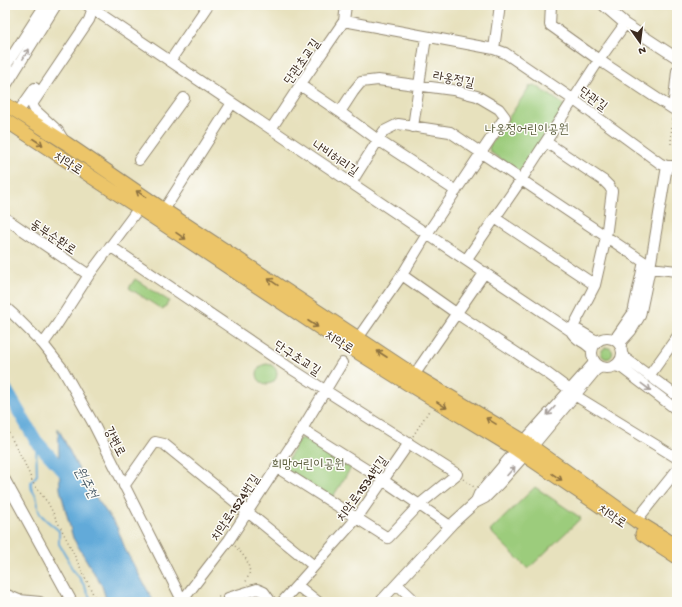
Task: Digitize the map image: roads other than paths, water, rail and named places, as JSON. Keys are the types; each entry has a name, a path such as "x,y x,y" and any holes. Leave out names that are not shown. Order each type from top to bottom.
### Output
{"main road":[{"name":"치악로","path":"5,104 358,338 436,401 524,448 677,557"},
{"name":"치악로","path":"5,120 326,332 411,380 524,448 677,546"}],"street":[{"path":"5,67 45,5"},
{"path":"5,87 56,5"},
{"path":"170,61 208,5"},
{"name":"단관초교길","path":"271,129 344,21 346,5"},
{"path":"494,49 500,5"},
{"path":"551,5 550,25 672,109 677,71"},
{"path":"604,5 626,24 677,58"},
{"path":"18,112 84,18 90,7"},
{"path":"66,143 58,131 35,110 33,103 89,20 90,7"},
{"name":"나비허리길","path":"90,7 485,272 571,331 573,336 590,346 596,354"},
{"name":"단관길","path":"344,21 494,49 505,53 668,165"},
{"path":"466,260 521,180 599,60 626,24"},
{"name":"라옹정길","path":"413,126 426,37"},
{"name":"라옹정길","path":"340,112 361,82 378,80 453,90 477,96 499,109 505,117 427,234"},
{"path":"300,85 378,140 456,191"},
{"path":"139,160 184,98"},
{"path":"164,210 232,103"},
{"path":"351,183 384,131 398,124 450,132 592,226 647,265 677,271"},
{"path":"546,142 604,180 612,191 606,237 595,285 571,331"},
{"path":"615,366 621,359 617,336 633,313 647,265 668,165"},
{"path":"43,344 89,275 138,208"},
{"name":"동부순환로","path":"5,218 89,275"},
{"path":"495,218 595,285"},
{"name":"치악로","path":"358,338 402,275 427,234"},
{"name":"단구초교길","path":"110,246 325,390 457,474 420,504"},
{"path":"411,380 485,272"},
{"path":"402,275 456,313 547,373 573,393 677,458"},
{"name":"강변로","path":"5,308 43,344 62,368 92,423 182,601"},
{"path":"650,376 677,337"},
{"path":"380,602 450,526 475,503 485,498 524,448 573,393 592,365 603,338 608,338 619,346 625,358 677,396"},
{"path":"596,354 606,368 615,366 622,368 677,410"},
{"name":"치악로1524번길","path":"182,601 229,540 302,429 342,363"},
{"path":"302,429 420,504 450,526"},
{"path":"124,486 155,442 164,444 314,566"},
{"name":"치악로1534번길","path":"282,602 358,518 409,443"},
{"path":"276,467 388,538 420,504"},
{"name":"치악로","path":"636,521 677,470"},
{"path":"5,480 72,602"},
{"path":"397,584 416,602"},
{"path":"298,586 318,602"},
{"path":"223,598 256,589 264,592 271,602"},
{"path":"5,594 20,600 40,602"}],"water":[{"path":"58,428 85,482 117,527 126,551 154,602 107,602 102,586 73,538 60,489"}],"waterway":[{"name":"원주천","path":"5,388 36,441 71,480"},
{"path":"36,441 37,475 31,482 31,485 37,498 39,511 44,519 59,531 59,544 72,569 85,587 92,602"}],"park label":[{"name":"나옹정어린이공원","path":"527,128"},
{"name":"희망어린이공원","path":"308,463"}]}
